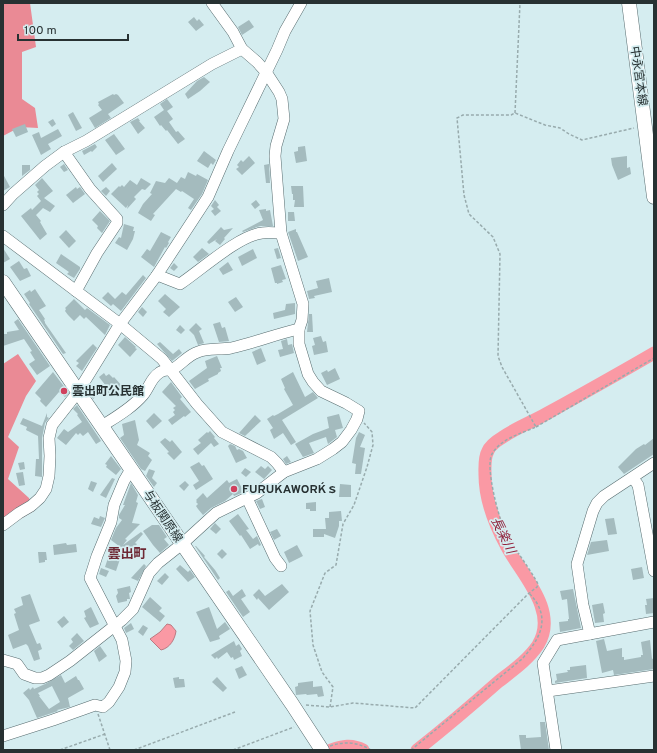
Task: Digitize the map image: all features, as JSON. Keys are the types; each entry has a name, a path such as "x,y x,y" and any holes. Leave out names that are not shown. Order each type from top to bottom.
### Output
{"main road":[{"name":"中永宮本線","path":"629,3 654,197"},
{"name":"与板関原線","path":"3,282 8,298 102,426 292,704 324,748"}],"street":[{"path":"3,660 17,664 24,674 42,678 70,661 122,620 133,609 149,573 158,563 182,544 216,513 247,498 269,485 284,472 317,459 334,449 352,430 357,419 359,411 321,391 313,382 308,374 299,344 298,329 302,320 303,304 281,233 275,156 276,146 282,127 284,109 279,92 266,72 242,49 233,32 212,3"},
{"path":"3,524 31,506 40,498 46,489 49,476 49,438 52,425 78,392 120,324 157,275 208,197 285,31 300,3"},
{"path":"3,205 44,166 64,152 86,141 212,64 242,49"},
{"path":"64,152 90,189 117,219 117,223 97,253 76,292"},
{"path":"157,275 180,284 232,246 254,235 262,233 281,233"},
{"path":"3,236 120,324 162,358 216,427 222,432 271,457 284,472"},
{"path":"102,426 120,415 137,401 144,394 152,378 158,373 163,370 172,370 192,354 204,350 224,349 240,346 298,329"},
{"path":"590,634 583,605 577,564 593,511 597,503 654,463"},
{"path":"3,736 95,705 103,707 110,702 119,687 125,672 126,661 122,640 113,626 90,578 111,522 114,505 124,481 131,469"},
{"path":"633,478 638,485 654,571"},
{"path":"247,498 275,558 281,566"},
{"path":"556,750 543,664 557,640 654,622"},
{"path":"548,691 654,676"}],"path":[{"path":"515,113 520,3"},
{"path":"536,427 502,367 498,356 500,254 493,236 469,214 464,195 457,118 463,115 511,115 515,113 560,128 568,134 582,140 622,132 645,124"},
{"path":"292,704 330,707 354,704 415,708 529,593 537,587 538,584 504,528 491,484 491,454 507,440 536,427 654,358"},
{"path":"330,707 333,687 322,672 313,645 310,611 325,573 336,565 343,524 354,505 367,466 372,445 372,432 363,422 357,419"},
{"path":"411,750 522,659 534,644 539,636 541,615 537,601 529,593"},
{"path":"95,705 110,750"},
{"path":"134,750 235,712"},
{"path":"233,750 294,727"},
{"path":"60,750 105,734"},
{"path":"324,748 348,742 359,744 371,750"}],"shaded area":[{"path":"3,3 30,3 36,47 22,52 22,99 35,108 38,128 20,127 3,136"},
{"path":"18,354 36,381 26,396 8,437 19,447 8,479 29,498 34,511 3,529 3,364"},
{"path":"167,624 171,625 176,631 173,640 169,645 161,650 150,639 160,632"}],"building":[{"path":"194,17 197,21 199,19 204,25 196,31 188,22"},
{"path":"249,20 254,27 242,35 238,27"},
{"path":"204,77 210,82 188,99 185,94 197,81"},
{"path":"113,94 118,95 124,103 108,114 111,118 95,128 89,118 102,110 98,105 98,102"},
{"path":"167,99 173,107 167,111 173,119 169,122 176,132 178,131 185,139 178,144 167,130 166,131 161,125 160,126 154,117 164,110 160,104"},
{"path":"73,112 82,128 76,131 68,115"},
{"path":"138,118 145,128 138,134 130,122"},
{"path":"53,119 56,124 52,127 48,122"},
{"path":"25,124 28,132 16,137 12,129"},
{"path":"58,129 62,136 48,144 51,149 41,155 32,135 39,132 41,138"},
{"path":"114,134 125,149 116,155 105,140"},
{"path":"95,144 97,147 92,152 91,151 84,155 82,151"},
{"path":"305,146 307,161 296,163 294,152 298,151 298,147"},
{"path":"204,151 216,160 213,165 211,163 208,168 197,161"},
{"path":"249,156 255,163 242,175 236,169 239,167 237,165 241,160 243,162"},
{"path":"627,156 627,168 630,167 631,174 618,180 611,158"},
{"path":"112,163 117,169 103,182 98,176"},
{"path":"64,164 68,170 64,172 60,167"},
{"path":"269,164 270,183 266,183 264,165"},
{"path":"22,165 30,165 30,170 22,176"},
{"path":"188,172 196,176 197,174 208,180 202,194 191,210 188,208 194,199 176,189 153,214 155,215 151,221 138,213 143,204 152,194 150,193 156,181 165,183 169,178 177,183 181,177 185,179"},
{"path":"3,174 10,187 3,191"},
{"path":"42,178 53,191 44,198 55,206 50,212 43,208 36,215 41,221 40,222 47,234 40,240 21,216 31,208 32,210 41,201 37,196 39,194 37,192 39,190 35,185"},
{"path":"141,178 151,184 145,190 142,189 134,197 136,199 127,209 128,205 126,208 111,194 119,186 120,187 122,185 124,187 130,180 137,185"},
{"path":"291,186 303,186 304,207 294,207 295,200 293,200"},
{"path":"76,187 77,189 80,187 85,194 73,203 66,195"},
{"path":"106,187 110,191 106,196 101,191"},
{"path":"215,200 219,205 217,207 221,211 215,216 211,211 214,209 211,206"},
{"path":"256,200 260,205 255,209 251,204"},
{"path":"266,209 266,211 270,210 273,226 260,226 243,232 242,231 263,220 259,210"},
{"path":"100,211 110,221 102,233 92,220"},
{"path":"288,212 294,212 295,221 288,221"},
{"path":"124,224 134,227 133,231 135,231 133,239 127,250 115,243 119,237 121,238"},
{"path":"221,227 224,230 233,228 220,245 215,241 217,239 209,244 207,242"},
{"path":"296,229 308,257 298,261 288,232"},
{"path":"66,230 76,241 69,248 59,237"},
{"path":"161,232 171,237 168,242 169,243 166,248 165,247 154,267 141,257 147,249 150,251"},
{"path":"3,248 10,259 3,263"},
{"path":"202,248 209,254 198,262 193,257"},
{"path":"278,248 281,258 277,259 274,249"},
{"path":"253,249 257,258 242,266 238,257"},
{"path":"61,254 80,267 74,278 67,274 69,272 56,263"},
{"path":"19,261 24,269 27,268 31,276 20,281 10,267"},
{"path":"228,262 233,270 223,275 219,269"},
{"path":"174,263 178,267 174,271 170,268"},
{"path":"281,265 286,279 277,284 275,283 271,268"},
{"path":"143,275 146,278 121,311 113,304 111,306 102,298 108,292 115,299 122,292 126,295"},
{"path":"329,278 332,292 314,296 315,298 309,299 307,291 318,288 316,281"},
{"path":"35,289 46,306 39,310 45,319 45,323 66,353 63,354 29,304 30,303 24,294"},
{"path":"165,294 180,307 169,317 163,312 166,309 158,301"},
{"path":"236,297 243,307 235,312 228,302"},
{"path":"74,299 85,310 87,308 110,325 105,335 86,317 84,319 80,315 74,321 68,315 65,308"},
{"path":"295,303 295,314 274,319 273,313 285,310 286,304"},
{"path":"142,307 147,312 143,317 138,312"},
{"path":"309,314 312,314 313,332 307,332"},
{"path":"18,319 50,366 37,375 29,364 35,360 30,352 32,351 24,339 3,346 4,334 19,330 14,322"},
{"path":"220,322 222,328 225,327 229,341 219,342 213,324"},
{"path":"196,323 202,329 199,331 204,343 198,345 194,335 189,330"},
{"path":"180,325 185,330 181,334 176,330"},
{"path":"321,336 323,342 326,341 328,352 314,355 312,346 315,345 313,338"},
{"path":"125,337 137,349 130,357 118,345"},
{"path":"287,339 288,345 292,344 294,353 280,357 278,350 283,349 281,341"},
{"path":"160,342 173,354 179,349 182,353 172,361 157,344"},
{"path":"93,344 97,348 82,371 76,366 79,363 76,361"},
{"path":"261,348 266,361 257,365 252,352"},
{"path":"217,356 222,368 220,368 221,371 208,379 209,381 195,389 189,381 207,368 205,361"},
{"path":"335,368 340,379 327,385 321,373 327,370 328,372"},
{"path":"53,372 69,393 65,397 59,392 46,407 35,393"},
{"path":"293,372 305,397 313,392 318,398 282,420 296,442 291,445 283,433 274,439 270,430 273,428 267,419 293,405 284,389 285,388 281,379"},
{"path":"104,373 106,376 109,374 113,378 114,377 122,386 110,395 104,388 106,386 99,377"},
{"path":"171,382 182,397 180,399 191,412 172,425 168,420 175,415 173,412 175,410 173,408 176,406 162,392"},
{"path":"93,388 98,395 93,399 88,391"},
{"path":"77,405 101,441 96,444 88,432 83,436 80,433 78,435 76,433 66,445 57,438 64,429 68,432 82,422 77,415 78,414 73,409"},
{"path":"47,413 47,417 49,418 45,423 42,438 42,477 35,476 36,459 39,459 38,436 26,430 27,427 20,424 23,418 42,426"},
{"path":"154,413 162,421 153,429 146,421"},
{"path":"339,414 343,428 335,430 337,437 328,444 326,437 309,443 314,453 303,457 295,444 313,434 329,428 327,417"},
{"path":"255,415 261,421 245,436 239,433"},
{"path":"135,420 139,440 137,445 150,453 148,456 152,460 145,471 141,469 120,438 124,435 122,424"},
{"path":"210,431 219,444 214,447 211,443 198,455 193,449 201,443 198,440"},
{"path":"359,432 365,435 360,447 365,448 361,474 355,474 356,464 352,463 356,438"},
{"path":"165,438 170,442 172,440 182,452 174,460 167,453 169,452 160,442"},
{"path":"654,438 654,454 624,474 618,467 636,449 644,444 645,445"},
{"path":"230,444 235,446 237,450 239,449 243,451 247,458 236,463 228,446"},
{"path":"111,456 121,469 116,475 106,467 107,465 105,464"},
{"path":"287,456 291,462 286,464 283,459"},
{"path":"24,462 25,469 20,470 18,463"},
{"path":"199,462 202,466 204,465 213,479 196,490 193,485 199,481 190,467"},
{"path":"261,466 265,469 268,466 272,470 264,479 255,472"},
{"path":"245,468 251,472 246,477 241,473"},
{"path":"149,469 155,471 152,478 157,483 154,487 146,476"},
{"path":"23,472 25,485 19,486 16,473"},
{"path":"112,478 115,479 106,498 100,495"},
{"path":"237,479 244,492 234,496 233,494 203,515 196,506 198,504 196,500 203,493 207,498 227,480 229,483"},
{"path":"91,481 97,483 93,492 88,489"},
{"path":"185,481 189,485 184,491 179,486"},
{"path":"131,483 138,495 136,502 138,503 132,523 140,524 125,539 127,540 123,545 141,532 143,534 135,543 137,544 132,550 139,553 136,559 111,540 116,528 122,520 119,518 119,515 125,505 123,505"},
{"path":"340,484 351,485 351,497 339,497"},
{"path":"262,499 265,507 260,509 256,501"},
{"path":"316,502 316,511 306,509 306,503"},
{"path":"341,511 342,521 339,521 335,538 324,534 324,537 313,537 313,529 326,529 325,518 329,518 329,512"},
{"path":"238,514 249,529 246,530 253,539 257,536 261,545 259,546 258,544 250,549 241,535 240,536 229,521"},
{"path":"100,516 105,518 101,527 91,524 94,517 99,519"},
{"path":"614,518 617,534 608,535 605,519"},
{"path":"215,523 221,529 216,534 210,529"},
{"path":"152,525 159,525 167,537 164,539 169,545 160,553 143,531"},
{"path":"277,529 281,536 274,540 270,532"},
{"path":"607,540 609,551 587,555 591,542"},
{"path":"66,543 67,545 76,544 77,552 54,555 53,545"},
{"path":"297,545 303,556 289,563 284,552"},
{"path":"195,546 205,556 204,557 215,570 220,578 218,580"},
{"path":"222,549 227,554 222,559 217,554"},
{"path":"38,552 46,552 47,560 45,560 45,562 39,563"},
{"path":"110,552 121,556 116,571 105,567"},
{"path":"144,564 146,566 138,581 131,578"},
{"path":"180,565 188,572 190,570 195,577 188,582 176,569"},
{"path":"642,567 644,578 633,580 631,569"},
{"path":"101,568 109,571 106,577 99,574"},
{"path":"165,573 169,577 162,585 157,581"},
{"path":"282,584 289,592 269,610 258,598 257,600 253,595 259,589 265,596"},
{"path":"130,586 130,599 118,603 116,596 118,593 117,589"},
{"path":"242,589 246,596 241,599 250,612 243,617 226,592 229,590 233,596"},
{"path":"573,589 581,628 560,632 559,622 568,621 569,619 567,599 562,600 560,591"},
{"path":"30,594 40,621 29,625 37,644 40,643 42,649 38,651 40,659 34,661 26,644 13,649 8,635 19,630 14,609 23,605 21,597"},
{"path":"150,597 162,608 159,611 165,616 160,622 142,607"},
{"path":"654,598 654,613 646,614 646,599"},
{"path":"603,603 605,613 603,614 604,622 595,623 592,605"},
{"path":"91,607 99,624 90,628 84,618 86,617 84,611"},
{"path":"209,607 217,629 225,622 230,629 219,636 220,639 210,642 196,612"},
{"path":"64,616 69,622 62,628 57,622"},
{"path":"131,623 134,629 126,633 124,628"},
{"path":"143,625 148,628 143,636 138,632"},
{"path":"77,633 84,641 73,650 69,646 73,642 71,639"},
{"path":"604,639 607,651 622,648 622,657 624,657 624,660 641,657 641,655 643,655 641,642 650,640 652,659 654,658 654,669 614,675 613,670 602,673 596,641"},
{"path":"234,641 236,646 239,644 242,649 240,651 242,656 234,660 233,657 231,658 227,652 218,659 217,657 215,659 211,655"},
{"path":"100,646 107,656 99,662 94,651"},
{"path":"586,665 587,678 555,683 557,680 556,674 568,672 567,670 570,670 570,667"},
{"path":"242,666 247,675 239,679 235,669"},
{"path":"61,675 65,683 76,676 84,689 68,698 70,707 57,710 58,711 37,718 29,700 23,693 29,688 30,690 33,687 34,689","holes":["52,686 60,702 49,709 38,693"]},
{"path":"179,677 179,679 184,679 185,687 175,688 173,678"},
{"path":"217,677 227,688 223,692 212,682"},
{"path":"313,681 313,687 322,686 324,696 318,697 317,694 296,695 295,687 298,686 298,683"},
{"path":"540,722 545,722 549,750 521,750 519,735 526,735 526,738 541,737"}],"waterway":[{"name":"長楽川","path":"417,750 525,660 538,645 543,632 544,619 536,594 498,530 489,503 485,484 485,460 490,447 508,434 654,353"},
{"name":"長楽川","path":"331,750 347,746 363,750"}],"place":[{"name":"雲出町公民館","path":"64,391"},
{"name":"FURUKAWORK´ｓ","path":"234,489"}],"district":[{"name":"雲出町","path":"127,553"}]}
